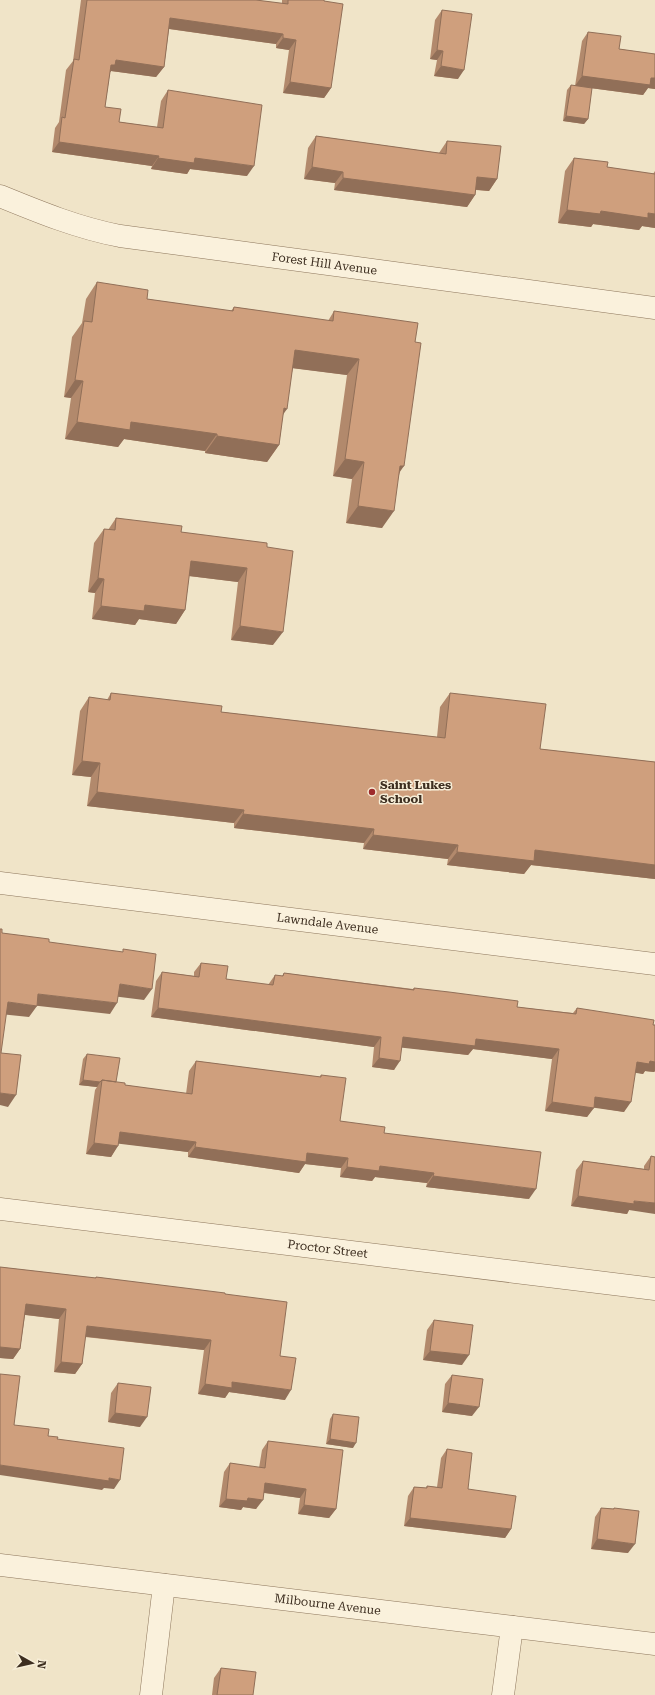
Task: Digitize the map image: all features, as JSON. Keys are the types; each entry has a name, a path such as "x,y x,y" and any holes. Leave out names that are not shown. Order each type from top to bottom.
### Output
{"street":[{"name":"Forest Hill Avenue","path":"0,196 56,219 103,233 120,236 655,308"},
{"name":"Lawndale Avenue","path":"0,883 655,964"},
{"name":"Proctor Street","path":"0,1209 655,1289"},
{"name":"Milbourne Avenue","path":"0,1565 655,1644"},
{"path":"151,1695 164,1585"},
{"path":"503,1695 512,1627"}],"building":[{"path":"87,0 256,0 288,4 288,0 324,0 343,4 331,88 290,82 296,40 283,38 283,34 170,18 164,67 116,60 115,65 111,65 105,107 121,109 119,122 163,128 168,90 262,105 254,166 195,158 194,163 158,158 159,156 59,142 62,117 65,118 74,59 79,60"},
{"path":"442,10 472,14 464,70 441,66 443,51 437,50"},
{"path":"588,32 621,36 619,49 655,54 655,78 651,78 650,85 582,76"},
{"path":"571,85 592,88 588,119 566,116"},
{"path":"316,136 446,154 447,141 501,146 497,179 477,177 475,195 343,178 343,172 312,167"},
{"path":"574,158 608,162 607,167 655,174 655,214 648,213 648,218 601,211 600,214 567,210"},
{"path":"97,282 148,290 147,299 233,311 234,307 333,321 334,311 418,323 415,342 421,343 404,466 400,466 394,511 358,506 364,462 345,459 359,359 295,350 287,409 284,408 279,445 217,436 217,434 131,422 130,430 77,422 83,381 75,380 84,321 92,322"},
{"path":"116,518 182,526 181,532 267,543 267,547 293,551 283,632 240,626 247,568 191,561 185,610 145,605 144,611 101,606 104,579 98,578 104,529 115,530"},
{"name":"Saint Lukes School","path":"111,693 222,706 221,712 445,738 450,693 546,704 540,749 655,762 655,865 535,850 534,861 457,852 458,845 373,835 374,829 243,814 244,810 97,792 100,763 82,761 89,697 110,700"},
{"path":"0,929 2,929 2,933 49,939 49,942 123,952 123,949 156,954 152,989 120,984 117,1003 38,994 37,1006 8,1002 1,1053 21,1055 16,1095 0,1093"},
{"path":"201,963 228,966 226,979 273,985 275,975 283,976 284,973 414,990 414,988 518,1001 517,1007 576,1014 577,1008 654,1020 655,1062 650,1061 649,1064 637,1062 631,1102 595,1097 594,1108 552,1102 559,1049 476,1039 475,1046 403,1037 400,1061 379,1058 381,1037 158,1008 162,972 199,977"},
{"path":"87,1054 120,1058 116,1082 83,1080"},
{"path":"196,1061 321,1077 321,1075 346,1078 340,1121 385,1127 384,1133 541,1152 536,1189 433,1176 434,1173 380,1166 379,1171 347,1167 348,1158 307,1153 306,1162 195,1147 196,1142 120,1132 118,1146 94,1143 102,1080 125,1083 125,1085 192,1094"},
{"path":"651,1156 655,1157 655,1203 634,1201 634,1204 578,1196 583,1161 649,1170"},
{"path":"0,1267 96,1277 287,1302 280,1356 296,1358 291,1390 232,1382 232,1388 205,1384 211,1340 87,1326 82,1364 61,1362 66,1309 26,1304 20,1349 0,1347"},
{"path":"434,1320 473,1325 469,1355 430,1351"},
{"path":"0,1374 20,1376 14,1425 49,1429 48,1436 58,1437 57,1439 124,1448 120,1480 109,1478 109,1481 0,1465"},
{"path":"452,1375 483,1379 479,1407 448,1403"},
{"path":"118,1383 151,1387 147,1417 115,1413"},
{"path":"333,1414 359,1417 356,1443 330,1439"},
{"path":"268,1441 343,1450 336,1509 304,1505 306,1489 265,1483 263,1500 248,1498 247,1501 226,1499 230,1463 265,1468"},
{"path":"447,1449 472,1453 468,1489 516,1496 511,1529 410,1518 414,1487 427,1488 427,1486 442,1488"},
{"path":"601,1508 639,1511 635,1544 597,1539"},
{"path":"221,1668 256,1672 253,1695 217,1695"}],"place":[{"name":"Saint Lukes School","path":"372,792"}]}
